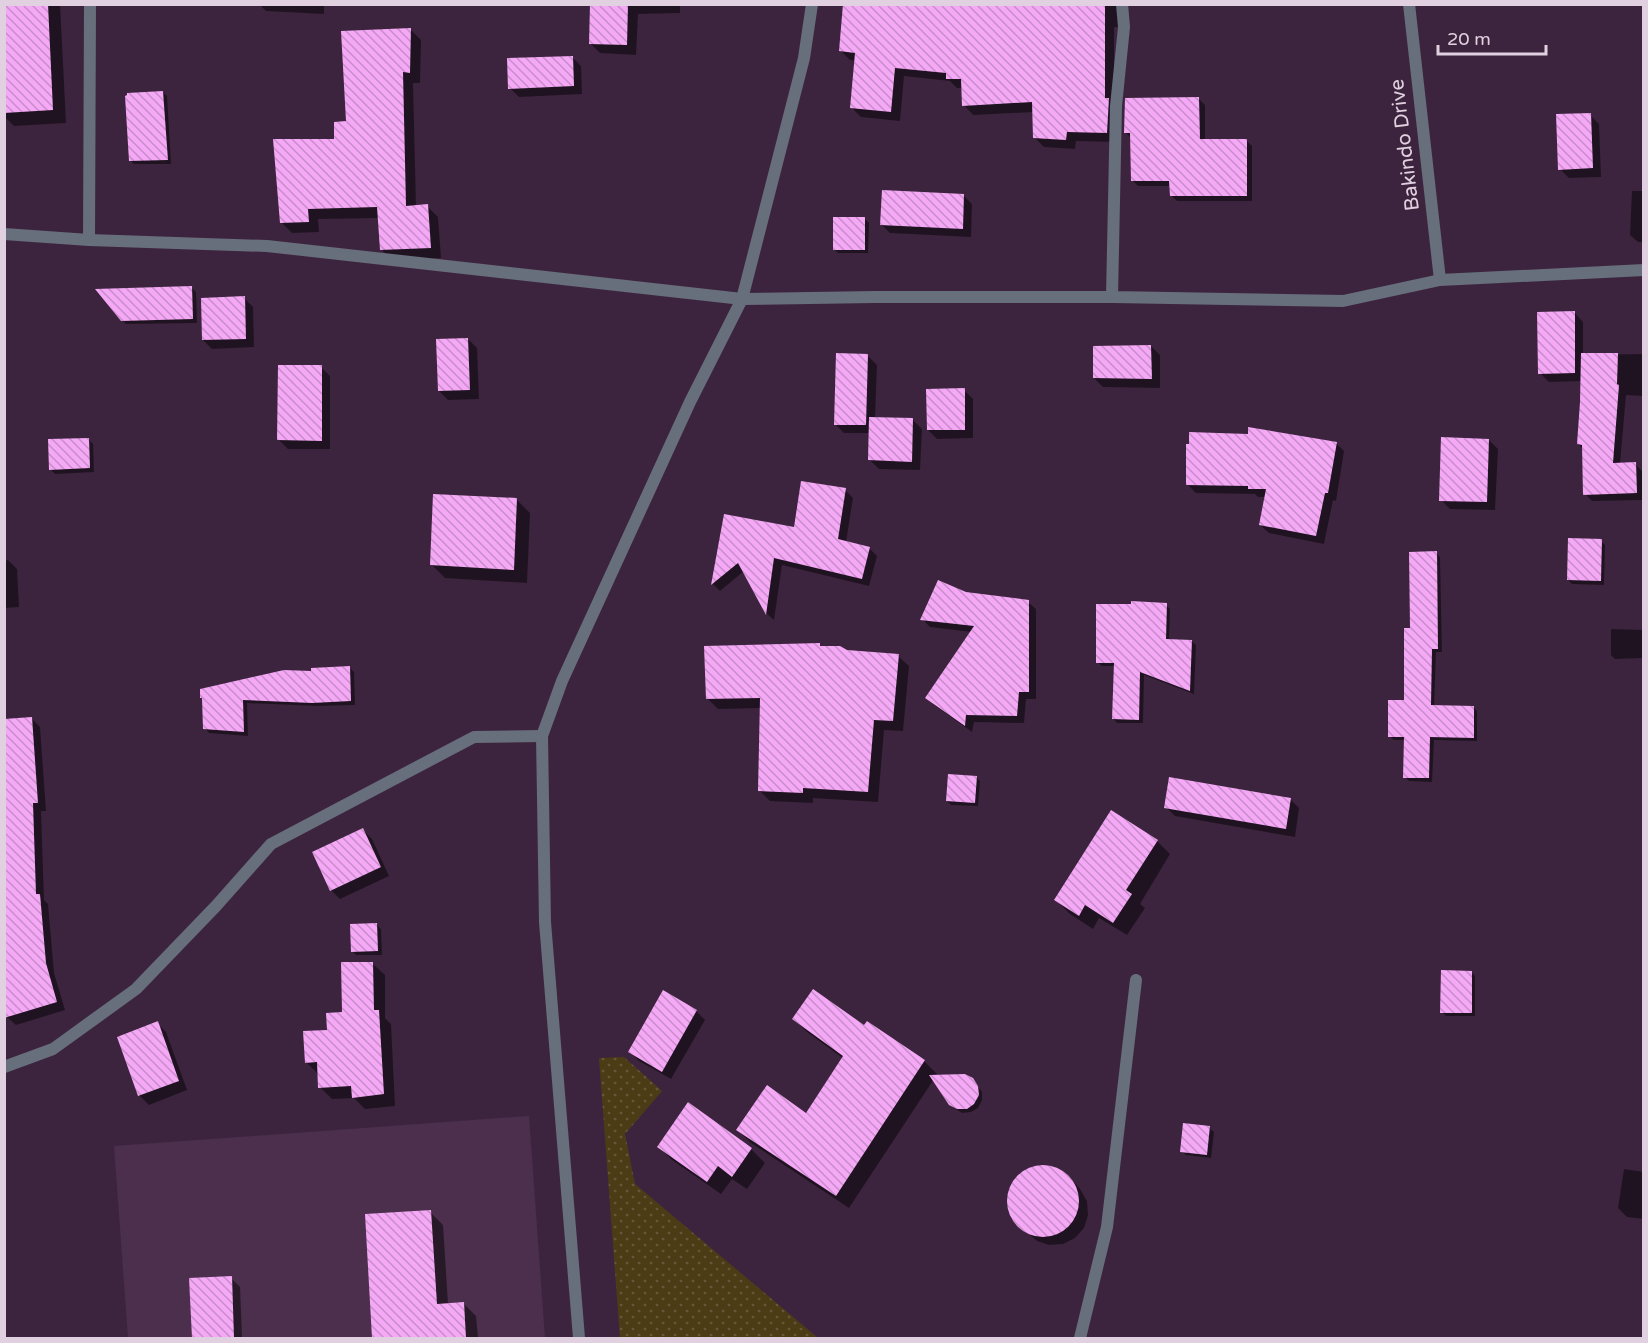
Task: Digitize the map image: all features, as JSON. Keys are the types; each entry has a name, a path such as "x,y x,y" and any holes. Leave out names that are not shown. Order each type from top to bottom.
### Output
{"street":[{"path":"89,240 90,4"},
{"path":"579,1338 545,922 542,736 566,671 690,402 742,299 804,58 812,4"},
{"path":"1112,297 1116,106 1124,27 1122,4"},
{"name":"Bakindo Drive","path":"1409,4 1440,280"},
{"path":"4,234 89,240 267,246 742,299 1112,297 1343,301 1440,280 1644,270"},
{"path":"4,1066 53,1049 136,989 272,844 474,737 542,736"},
{"path":"1080,1338 1107,1227 1136,980"}],"shaded area":[{"path":"624,1057 662,1091 625,1134 635,1184 818,1338 620,1338 599,1058"},
{"path":"529,1116 545,1338 128,1338 114,1146"}],"building":[{"path":"4,4 48,4 53,110 4,113"},
{"path":"590,4 628,4 627,45 589,44"},
{"path":"843,4 1105,4 1105,98 1109,98 1107,133 1067,132 1066,140 1033,138 1032,102 962,106 961,79 946,79 946,73 895,68 891,112 850,108 855,53 839,51"},
{"path":"411,28 410,73 403,72 406,206 428,204 431,248 380,250 377,207 308,209 309,222 280,223 273,139 334,139 334,122 346,121 341,31"},
{"path":"573,56 574,86 508,89 507,58"},
{"path":"163,91 168,160 129,161 125,96 127,93"},
{"path":"1199,97 1200,139 1247,139 1247,196 1170,196 1169,181 1131,181 1130,133 1124,133 1125,98"},
{"path":"1591,113 1593,168 1558,170 1556,114"},
{"path":"882,190 964,194 963,229 880,225"},
{"path":"833,217 865,217 865,250 833,250"},
{"path":"192,286 193,319 121,321 95,289"},
{"path":"245,296 246,339 202,340 201,298"},
{"path":"1575,311 1575,373 1538,374 1537,312"},
{"path":"468,338 470,390 438,391 436,339"},
{"path":"1151,345 1152,379 1093,378 1093,346"},
{"path":"836,353 868,354 866,425 834,425"},
{"path":"1581,353 1618,353 1617,384 1619,385 1613,463 1636,462 1637,493 1583,495 1582,445 1577,444"},
{"path":"278,365 322,365 322,441 277,440"},
{"path":"965,388 965,430 927,430 926,389"},
{"path":"869,417 913,418 912,462 868,460"},
{"path":"1248,427 1337,442 1328,493 1325,493 1316,536 1259,525 1266,489 1248,489 1248,486 1186,485 1186,444 1189,444 1189,432 1248,434"},
{"path":"1441,437 1489,439 1487,502 1439,501"},
{"path":"89,438 90,468 49,470 48,439"},
{"path":"801,481 846,488 838,539 870,547 862,579 774,558 766,615 738,563 711,585 724,514 794,527"},
{"path":"433,494 517,498 514,570 430,565"},
{"path":"1568,538 1602,539 1601,581 1567,580"},
{"path":"1437,551 1438,649 1432,649 1431,705 1474,706 1474,738 1430,737 1429,778 1403,778 1404,737 1388,737 1388,700 1404,700 1404,628 1410,628 1409,552"},
{"path":"938,580 966,592 1029,600 1029,692 1019,692 1017,716 966,715 965,726 925,698 974,626 920,620"},
{"path":"1131,601 1167,603 1166,639 1192,640 1190,691 1140,672 1139,720 1112,719 1114,663 1096,663 1096,604 1131,604"},
{"path":"820,643 820,646 840,646 847,650 899,654 893,721 874,720 868,792 803,788 803,793 758,791 760,698 706,699 704,646"},
{"path":"350,666 351,701 312,703 243,700 244,732 203,729 200,689 284,670 311,671 311,668"},
{"path":"32,717 38,803 33,803 36,894 40,894 46,963 57,1002 4,1018 4,719"},
{"path":"948,774 977,776 975,803 946,801"},
{"path":"1169,777 1291,798 1286,829 1164,808"},
{"path":"1111,810 1158,840 1126,890 1132,894 1113,923 1085,905 1079,916 1054,900"},
{"path":"363,828 381,867 330,891 312,852"},
{"path":"377,923 378,951 351,952 350,924"},
{"path":"341,962 373,962 374,1010 379,1010 384,1094 352,1098 351,1086 318,1088 317,1062 305,1063 303,1031 327,1030 326,1013 342,1012"},
{"path":"1441,970 1472,971 1472,1013 1440,1013"},
{"path":"813,989 864,1025 867,1021 925,1060 836,1196 736,1130 767,1085 806,1113 843,1056 792,1019"},
{"path":"663,990 697,1010 662,1072 628,1052"},
{"path":"158,1021 179,1081 138,1096 117,1037"},
{"path":"965,1074 973,1078 978,1086 979,1095 974,1104 967,1109 957,1109 949,1105 929,1075"},
{"path":"688,1102 752,1148 732,1177 718,1166 707,1182 657,1147"},
{"path":"1183,1123 1210,1126 1207,1155 1180,1152"},
{"path":"1043,1165 1063,1171 1073,1181 1079,1201 1073,1221 1063,1231 1043,1237 1023,1231 1013,1221 1007,1201 1013,1181 1023,1171"},
{"path":"431,1210 437,1304 464,1302 466,1338 372,1338 365,1214"},
{"path":"232,1276 234,1338 192,1338 189,1278"}]}
